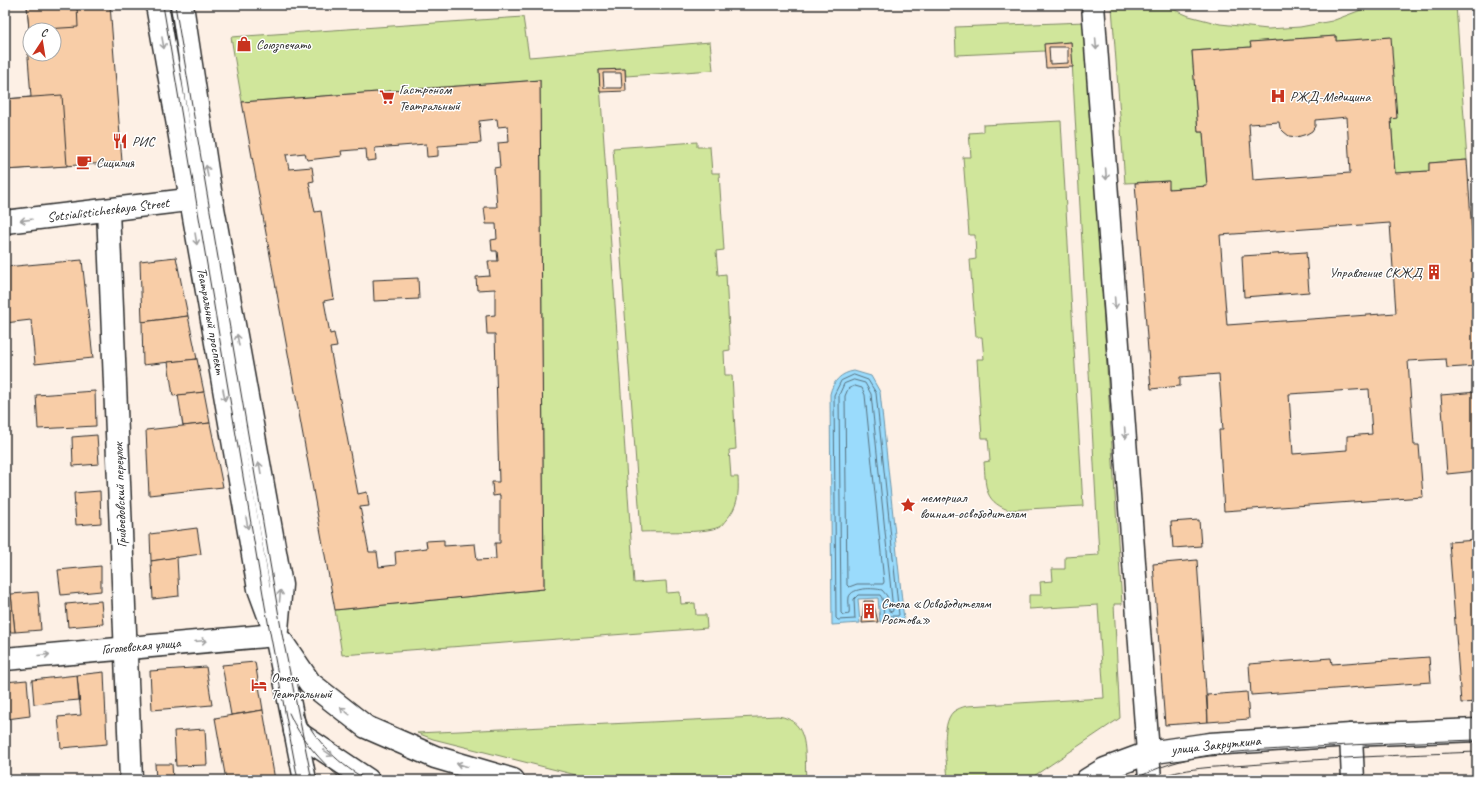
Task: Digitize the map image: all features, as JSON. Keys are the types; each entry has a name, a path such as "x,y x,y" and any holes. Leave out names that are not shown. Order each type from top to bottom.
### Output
{"street":[{"name":"Театральный проспект","path":"157,5 258,589 276,635 305,780"},
{"name":"Театральный проспект","path":"182,5 211,198 281,585 276,635"},
{"path":"1093,5 1150,780"},
{"name":"Sotsialisticheskaya Street","path":"5,222 211,198"},
{"name":"Грибоедовский переулок","path":"108,210 131,780"},
{"path":"276,635 310,684 366,727 435,757 513,780"},
{"name":"Гоголевская улица","path":"5,659 276,635"},
{"name":"улица Закруткина","path":"1088,780 1105,770 1148,753 1210,744 1351,735 1477,730"},
{"path":"295,731 368,780"},
{"path":"1351,735 1353,780"}],"green space":[{"path":"1163,5 1189,16 1220,24 1268,29 1300,27 1332,21 1374,5 1456,5 1467,160 1429,163 1429,171 1395,173 1391,119 1336,41 1336,36 1251,42 1251,47 1192,51 1198,132 1203,132 1207,186 1169,189 1168,181 1125,183 1112,7"},
{"path":"523,17 529,57 710,42 713,70 626,76 625,69 599,70 634,583 666,581 667,593 680,592 681,604 695,603 696,615 706,615 707,628 342,655 335,610 544,589 540,80 242,102 231,37"},
{"path":"1085,22 1122,604 1114,604 1120,718 1028,780 948,780 945,735 949,718 956,710 967,706 1104,698 1098,605 1029,609 1029,595 1041,595 1040,582 1053,581 1052,569 1065,569 1065,557 1099,555 1071,42 1045,44 1045,51 956,55 955,27"},
{"path":"1061,121 1083,506 1008,510 994,502 987,491 986,485 984,462 990,461 988,438 982,438 977,359 984,359 982,337 976,337 970,260 976,259 975,235 969,235 963,157 971,157 969,133 983,132 983,125"},
{"path":"697,142 697,147 710,147 712,173 719,173 724,250 716,251 718,275 726,274 730,350 724,351 725,375 732,375 736,449 729,450 731,477 738,477 738,495 733,510 719,527 703,531 641,532 613,148"},
{"path":"778,716 789,719 796,724 801,732 804,740 806,780 596,780 433,739 417,733"}],"water":[{"path":"854,371 871,376 880,392 904,620 880,622 878,598 858,599 860,623 832,625 830,394 833,385 838,378"}],"building":[{"path":"27,5 110,5 122,162 5,170 5,99 31,97 28,62 62,62 62,22 28,22"},
{"path":"27,5 77,5 78,27 62,28 62,22 28,22"},
{"name":"Управление СКЖД","path":"1336,36 1336,41 1391,37 1397,118 1391,119 1395,173 1429,171 1429,163 1467,160 1477,310 1477,366 1447,368 1446,359 1408,361 1414,445 1419,445 1423,497 1224,511 1219,430 1223,430 1219,374 1180,377 1180,386 1151,389 1135,183 1169,181 1169,189 1207,186 1203,132 1198,132 1192,51 1251,47 1250,42","holes":["1347,117 1350,173 1253,180 1249,124 1279,122 1280,128 1284,132 1289,136 1297,137 1312,131 1315,126 1315,120","1390,223 1396,313 1227,325 1220,235","1369,389 1372,434 1347,436 1347,450 1293,454 1289,394"]},
{"path":"1071,42 1073,67 1046,68 1044,44","holes":["1049,47 1068,47 1068,63 1050,64"]},
{"path":"625,69 626,91 600,92 599,70","holes":["603,73 621,73 622,88 604,88"]},
{"path":"540,80 544,589 335,610 242,102","holes":["497,119 498,127 508,126 509,142 498,143 500,167 494,168 497,207 484,207 486,224 496,224 497,239 491,240 492,251 497,251 498,261 488,261 490,276 476,277 477,290 495,289 495,315 486,316 487,334 495,334 499,482 492,482 493,496 500,495 500,543 495,543 496,559 477,560 475,544 444,546 444,540 426,541 427,548 395,552 396,565 379,567 377,552 369,552 360,507 369,506 367,492 358,494 330,348 337,347 334,333 330,334 324,301 334,299 321,211 315,212 309,182 314,181 312,167 289,169 286,155 305,153 307,160 342,156 341,151 366,149 367,161 376,160 375,148 426,144 427,157 438,156 438,146 481,143 479,121"]},
{"path":"62,95 67,166 5,170 5,99"},
{"path":"1306,252 1309,292 1244,297 1242,256"},
{"path":"176,257 188,316 142,322 140,261"},
{"path":"82,260 93,358 35,364 31,320 5,323 5,267"},
{"path":"418,278 419,299 374,301 373,280"},
{"path":"188,316 197,359 143,365 142,322"},
{"path":"197,359 204,392 173,396 168,362"},
{"path":"95,391 96,426 38,429 36,395"},
{"path":"204,392 210,423 183,426 178,395"},
{"path":"1477,392 1477,471 1447,474 1441,395"},
{"path":"210,423 223,487 149,495 146,430"},
{"path":"97,435 99,464 73,466 72,437"},
{"path":"100,491 101,523 76,525 74,493"},
{"path":"1199,520 1201,546 1173,548 1171,522"},
{"path":"197,528 201,554 151,561 150,534"},
{"path":"1477,540 1477,702 1461,703 1449,542"},
{"path":"177,557 179,596 153,599 151,561"},
{"path":"1197,560 1208,722 1165,725 1153,564"},
{"path":"101,566 101,591 61,595 58,570"},
{"path":"38,592 41,630 15,632 11,594"},
{"path":"11,594 15,632 5,632 5,595"},
{"path":"101,601 103,624 68,627 66,604"},
{"name":"Стела «Освободителям Ростова»","path":"864,601 873,601 878,622 862,623"},
{"path":"1429,657 1431,682 1251,695 1249,664 1331,658 1332,664"},
{"path":"255,662 263,710 231,715 222,665"},
{"path":"206,667 212,705 152,710 150,671"},
{"path":"104,672 107,744 61,748 58,717 81,715 77,675"},
{"path":"77,675 79,700 34,704 32,680"},
{"path":"27,680 30,716 7,719 5,682"},
{"path":"1247,692 1249,719 1208,722 1207,695"},
{"path":"5,698 7,719 5,719"},
{"path":"263,710 275,780 226,780 215,718"},
{"path":"205,729 207,765 176,766 174,731"},
{"path":"155,764 172,764 173,780 156,780"},
{"path":"108,779 108,780 80,780"}],"tram line":[{"path":"163,5 265,606 298,780"},
{"path":"175,5 282,634 312,780"},
{"path":"289,713 305,741 326,765 342,780"},
{"path":"302,713 321,743 348,768 368,780"},
{"path":"1134,780 1153,770 1172,763 1192,758 1235,752 1343,745 1477,740"},
{"path":"1153,780 1176,772 1212,767 1477,752"}],"place":[{"name":"Союзпечать","path":"244,44"},
{"name":"РЖД-Медицина","path":"1278,96"},
{"name":"Гастроном Театральный","path":"387,97"},
{"name":"РИС","path":"120,141"},
{"name":"Сицилия","path":"84,162"},
{"name":"Управление СКЖД","path":"1434,272"},
{"name":"мемориал воинам-освободителям","path":"908,505"},
{"name":"Стела «Освободителям Ростова»","path":"869,611"},
{"name":"Отель Театральный","path":"259,685"}]}
